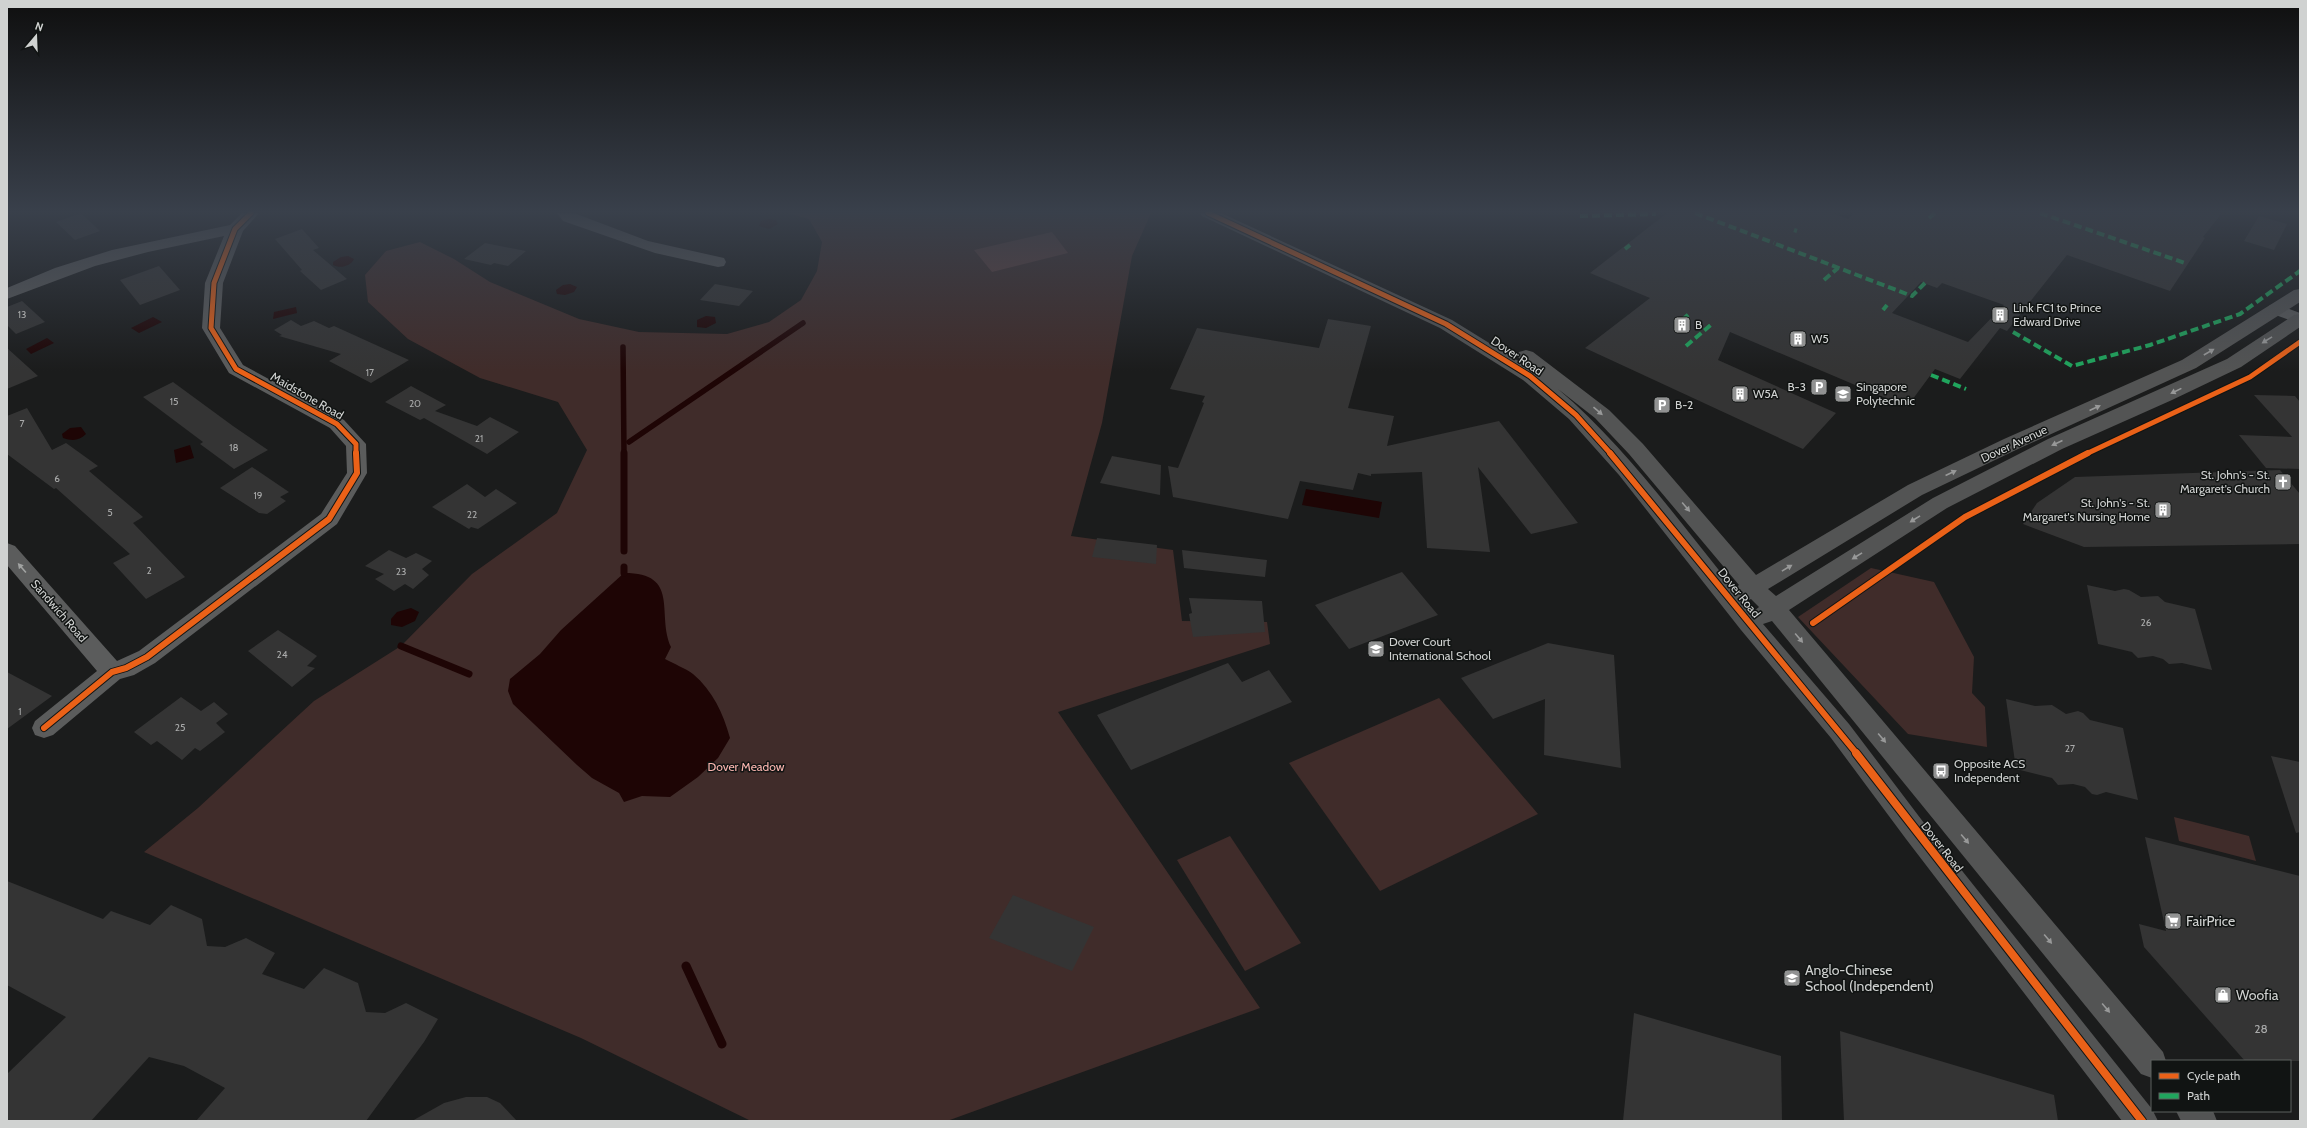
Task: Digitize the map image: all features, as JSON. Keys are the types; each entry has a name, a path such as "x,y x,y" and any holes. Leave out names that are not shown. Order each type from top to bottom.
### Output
{"street":[{"path":"7,294 33,281 79,266"},
{"name":"Maidstone Road","path":"112,672 126,668 147,657 329,519 357,472 356,444 337,424 236,369 211,328 214,283 221,266"},
{"name":"Dover Road","path":"1329,266 1453,320 1530,376 1576,415 1626,470 1749,624 1840,731 2142,1121"},
{"name":"Dover Road","path":"1340,266 1453,320 1534,362 1602,414 1636,449 1754,588 1774,608 2151,1062"},
{"name":"Dover Avenue","path":"1730,599 1754,588 1915,490 2011,444 2137,389 2189,364 2219,347 2300,294"},
{"path":"2276,309 2300,319"},
{"name":"Dover Avenue","path":"1749,624 1940,504 2055,444 2164,396 2234,363 2300,319"},
{"name":"Sandwich Road","path":"7,551 112,672"},
{"path":"44,728 112,672"},
{"path":"2193,1112 2200,1121"}],"green space":[{"name":"Dover Meadow","path":"373,266 464,266 490,282 579,319 639,332 727,334 769,322 801,300 817,271 818,266 1130,266 1102,423 1071,536 1173,550 1182,621 1267,622 1270,644 1058,712 1260,1008 947,1121 751,1121 581,1038 144,852 198,808 314,701 401,646 472,574 557,513 587,450 558,402 480,378 408,339 368,302 365,275"},
{"path":"1871,568 1934,582 1974,657 1972,693 1985,707 1987,747 1908,734 1798,617"},
{"path":"1439,698 1538,814 1380,891 1289,763"},
{"path":"2174,817 2249,836 2256,861 2179,841"},
{"path":"1230,836 1301,943 1245,971 1177,860"}],"shaded area":[{"path":"987,266 1017,266 992,272"},
{"path":"570,284 577,287 574,292 565,295 557,294 556,290 563,285"},
{"path":"296,307 297,313 273,319 274,312"},
{"path":"706,316 715,317 716,323 706,328 697,327 697,320"},
{"path":"153,317 162,322 139,333 131,328"},
{"path":"47,338 54,343 31,354 26,349"},
{"path":"81,427 86,434 81,438 69,440 63,438 62,434 70,428"},
{"path":"190,445 194,458 176,463 174,450"},
{"path":"1306,489 1382,502 1379,518 1302,505"},
{"path":"624,573 642,575 653,580 660,588 665,609 667,634 671,647 665,659 693,674 712,695 724,720 730,738 718,758 698,777 670,797 642,796 624,802 619,793 592,778 513,704 508,691 510,679 540,654 561,630"},
{"path":"411,608 419,612 415,621 402,627 391,625 391,619 397,612"}],"building":[{"path":"159,266 180,290 140,305 120,280"},
{"path":"298,266 331,266 347,279 321,290 300,271 302,270"},
{"path":"1599,266 2059,266 2007,331 2000,328 1960,379 1935,369 1907,407 1730,332 1718,360 1836,413 1803,449 1585,348 1650,298 1590,273","holes":["1921,282 1937,288 1942,283 2004,305 1968,342 1892,313"]},
{"path":"2097,266 2187,266 2170,291"},
{"path":"715,284 753,291 739,306 700,300"},
{"path":"22,301 45,322 16,334 7,325 7,307"},
{"path":"1328,319 1371,326 1348,408 1394,416 1387,446 1499,421 1578,523 1531,534 1478,467 1490,552 1427,548 1422,472 1371,474 1371,476 1358,473 1353,490 1300,481 1288,519 1173,497 1168,466 1178,468 1204,403 1202,402 1205,396 1170,389 1197,328 1319,348"},
{"path":"291,320 301,326 314,321 329,328 334,326 409,360 371,383 329,361 341,354 279,336 282,335 274,330"},
{"path":"7,348 38,376 7,389"},
{"path":"173,382 268,450 234,469 200,444 203,442 143,397"},
{"path":"411,386 446,405 435,411 477,426 490,417 519,432 487,454 424,418 420,420 385,402"},
{"path":"2254,395 2295,396 2300,402 2300,469 2266,468 2239,435 2292,437"},
{"path":"27,408 52,450 66,443 98,466 89,471 143,517 133,523 185,577 146,599 113,563 130,554 56,488 54,489 7,454 7,416"},
{"path":"1112,456 1161,465 1160,495 1100,483"},
{"path":"252,467 289,492 280,497 286,501 267,514 259,513 220,488"},
{"name":"St. John's - St. Margaret's Nursing Home","path":"2280,470 2300,494 2300,544 2084,547 2023,524 2037,503 2075,477"},
{"path":"467,484 485,497 496,489 517,503 478,529 471,527 469,529 432,507"},
{"path":"1097,538 1157,545 1156,564 1092,557"},
{"path":"389,550 406,558 416,553 432,561 422,569 429,575 413,589 405,584 394,591 375,579 384,574 365,566"},
{"path":"1182,550 1267,560 1265,577 1184,568"},
{"path":"1402,572 1438,615 1349,649 1315,605"},
{"path":"2087,585 2115,591 2124,589 2129,590 2141,597 2158,596 2165,602 2195,609 2212,670 2182,663 2169,664 2163,659 2153,656 2138,658 2132,652 2098,644"},
{"path":"1189,598 1262,601 1265,632 1193,637 1189,614 1192,613"},
{"path":"278,630 317,656 307,666 315,668 292,687 248,651"},
{"path":"1548,643 1614,655 1621,768 1544,755 1545,699 1493,719 1461,678"},
{"path":"1228,663 1242,682 1269,670 1292,702 1131,770 1097,715"},
{"path":"7,672 52,696 7,729"},
{"path":"181,697 201,711 214,702 228,714 216,723 225,732 200,751 195,748 182,760 157,741 151,745 134,732"},
{"path":"2006,699 2035,706 2052,705 2066,714 2078,711 2083,713 2090,720 2123,728 2138,800 2106,792 2097,795 2092,794 2085,787 2073,784 2058,785 2052,778 2016,769"},
{"path":"2271,756 2300,762 2300,832 2296,833"},
{"path":"2145,837 2300,876 2300,1061 2244,1060 2144,947 2139,924 2166,931"},
{"path":"7,881 103,919 111,911 150,925 171,905 202,919 207,946 225,947 246,938 275,953 262,974 304,989 324,968 358,983 366,1012 385,1013 406,1003 438,1019 424,1042 366,1121 196,1121 225,1088 184,1066 149,1057 91,1121 7,1121 7,1074 66,1017 7,985"},
{"path":"1013,895 1094,927 1072,971 989,938"},
{"path":"1634,1013 1781,1056 1782,1121 1623,1121"},
{"path":"1840,1031 2054,1095 2058,1121 1844,1121"},
{"path":"466,1097 487,1097 500,1103 517,1121 412,1121 444,1103"}],"waterway":[{"path":"629,442 803,323"},
{"path":"623,347 624,454"},
{"path":"624,454 624,551"},
{"path":"624,567 624,573"},
{"path":"401,646 469,674"},
{"path":"686,966 722,1044"}],"marked path":[{"path":"1833,266 1912,296 1925,283"},
{"path":"1824,280 1838,268"},
{"path":"2013,332 2072,366 2150,345 2240,314 2300,271"},
{"path":"1883,310 1887,305"},
{"path":"1682,320 1689,314"},
{"path":"1686,346 1712,324"},
{"path":"1931,375 1966,389"}],"cycle path":[{"path":"44,728 112,672 126,668 147,657 329,519 357,473 356,444 337,424 236,369 211,328 214,283 221,266"},
{"path":"1321,266 1446,324 1530,376 1576,415 1626,470 1749,624 1840,731 1915,831 2142,1121"},
{"path":"1813,623 1965,517 2083,455 2250,377 2300,342"}],"place":[{"name":"Link FC1 to Prince Edward Drive","path":"2000,315"},
{"name":"B","path":"1682,325"},
{"name":"W5","path":"1798,339"},
{"name":"B-3","path":"1819,387"},
{"name":"W5A","path":"1740,394"},
{"name":"Singapore Polytechnic","path":"1843,394"},
{"name":"B-2","path":"1662,405"},
{"name":"St. John's - St. Margaret's Church","path":"2283,482"},
{"name":"St. John's - St. Margaret's Nursing Home","path":"2163,510"},
{"name":"Dover Court International School","path":"1376,649"},
{"name":"Opposite ACS Independent","path":"1941,771"},
{"name":"FairPrice","path":"2173,921"},
{"name":"Anglo-Chinese School (Independent)","path":"1792,978"},
{"name":"Woofia","path":"2223,995"}]}
